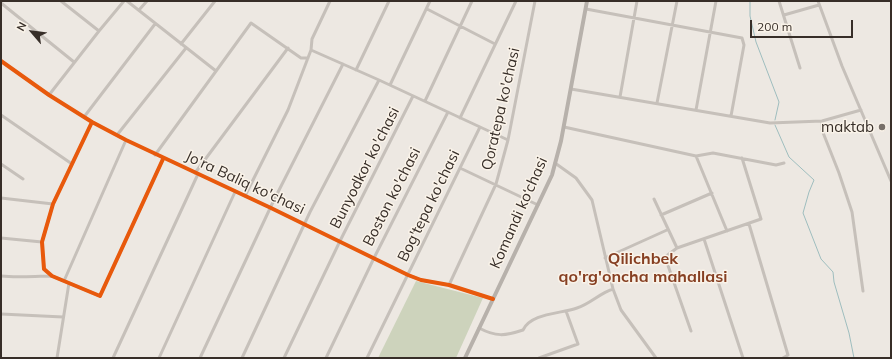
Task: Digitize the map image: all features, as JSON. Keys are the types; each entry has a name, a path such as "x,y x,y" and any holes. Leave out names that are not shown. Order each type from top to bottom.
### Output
{"main road":[{"name":"Komandi ko‘chasi","path":"465,358 552,175 564,128 587,1"}],"street":[{"path":"61,1 99,31"},
{"path":"49,95 99,31 125,1 139,10 216,71"},
{"path":"139,10 147,1"},
{"path":"181,44 215,1"},
{"path":"245,196 288,110 311,50 312,39 330,1"},
{"path":"356,70 389,1"},
{"path":"390,85 430,1"},
{"path":"425,101 472,1"},
{"path":"460,118 494,44 516,1"},
{"name":"Qoratepa ko'chasi","path":"449,285 496,184 508,140 535,1"},
{"path":"620,97 637,1"},
{"path":"657,103 677,1"},
{"path":"696,110 716,1"},
{"path":"779,1 800,68"},
{"path":"1,3 74,62"},
{"path":"784,15 818,3 842,66 888,169 891,181"},
{"path":"427,9 494,44"},
{"path":"586,9 742,38 744,45 731,116"},
{"path":"155,155 251,23 301,58 308,58"},
{"path":"84,117 155,24"},
{"path":"117,135 186,48"},
{"path":"113,358 197,173 288,48"},
{"path":"311,50 508,140"},
{"name":"Jo'ra Baliq ko'chasi","path":"1,60 49,95 92,122 163,159 197,173 305,224 408,275 421,280 449,285 493,299"},
{"path":"200,358 271,208 343,64"},
{"path":"242,358 305,224 378,80"},
{"path":"571,89 770,123 822,121 861,110"},
{"name":"Bunyodkor ko'chasi","path":"284,358 340,241 413,96"},
{"name":"Boston ko'chasi","path":"326,358 374,258 448,112"},
{"path":"1,115 72,164"},
{"path":"822,121 822,130 839,172 852,212 863,291"},
{"path":"92,122 53,204 42,242 44,269 52,276 100,296 163,159"},
{"name":"Bog'tepa ko'chasi","path":"367,358 480,127"},
{"path":"564,128 696,156 714,153 776,165 784,163"},
{"path":"64,281 126,140"},
{"path":"696,156 727,231"},
{"path":"691,331 665,257 677,248 761,219 742,158"},
{"path":"555,163 576,178 592,200 613,289 621,310 656,358"},
{"path":"1,164 23,178"},
{"path":"460,168 538,205"},
{"path":"159,358 235,192"},
{"path":"661,215 712,193"},
{"path":"1,198 53,204"},
{"path":"654,199 667,230 677,248"},
{"path":"749,224 788,355 783,358"},
{"path":"605,258 667,230"},
{"path":"1,238 42,242"},
{"path":"704,239 743,358"},
{"path":"1,276 18,278 29,276 52,276"},
{"path":"57,358 69,283"},
{"path":"479,328 492,334 508,335 523,330 525,325 544,315 578,308 613,289"},
{"path":"539,358 578,344 566,311"},
{"path":"1,314 63,317"}],"green space":[{"path":"416,281 483,298 456,358 378,358"}],"waterway":[{"path":"750,1 750,16 756,42 779,102 775,120"},
{"path":"775,125 789,157 814,180 803,213 821,259 833,272 834,282 849,333 854,358"}],"cycle path":[{"path":"1,61 49,95 92,122 126,140 271,208 408,275 421,280 449,285 493,299"},
{"path":"92,122 53,204 42,242 44,269 52,276 100,296 163,159"}],"place":[{"name":"maktab","path":"882,127"}],"district":[{"name":"Qilichbek qo'rg'oncha mahallasi","path":"643,268"}]}
